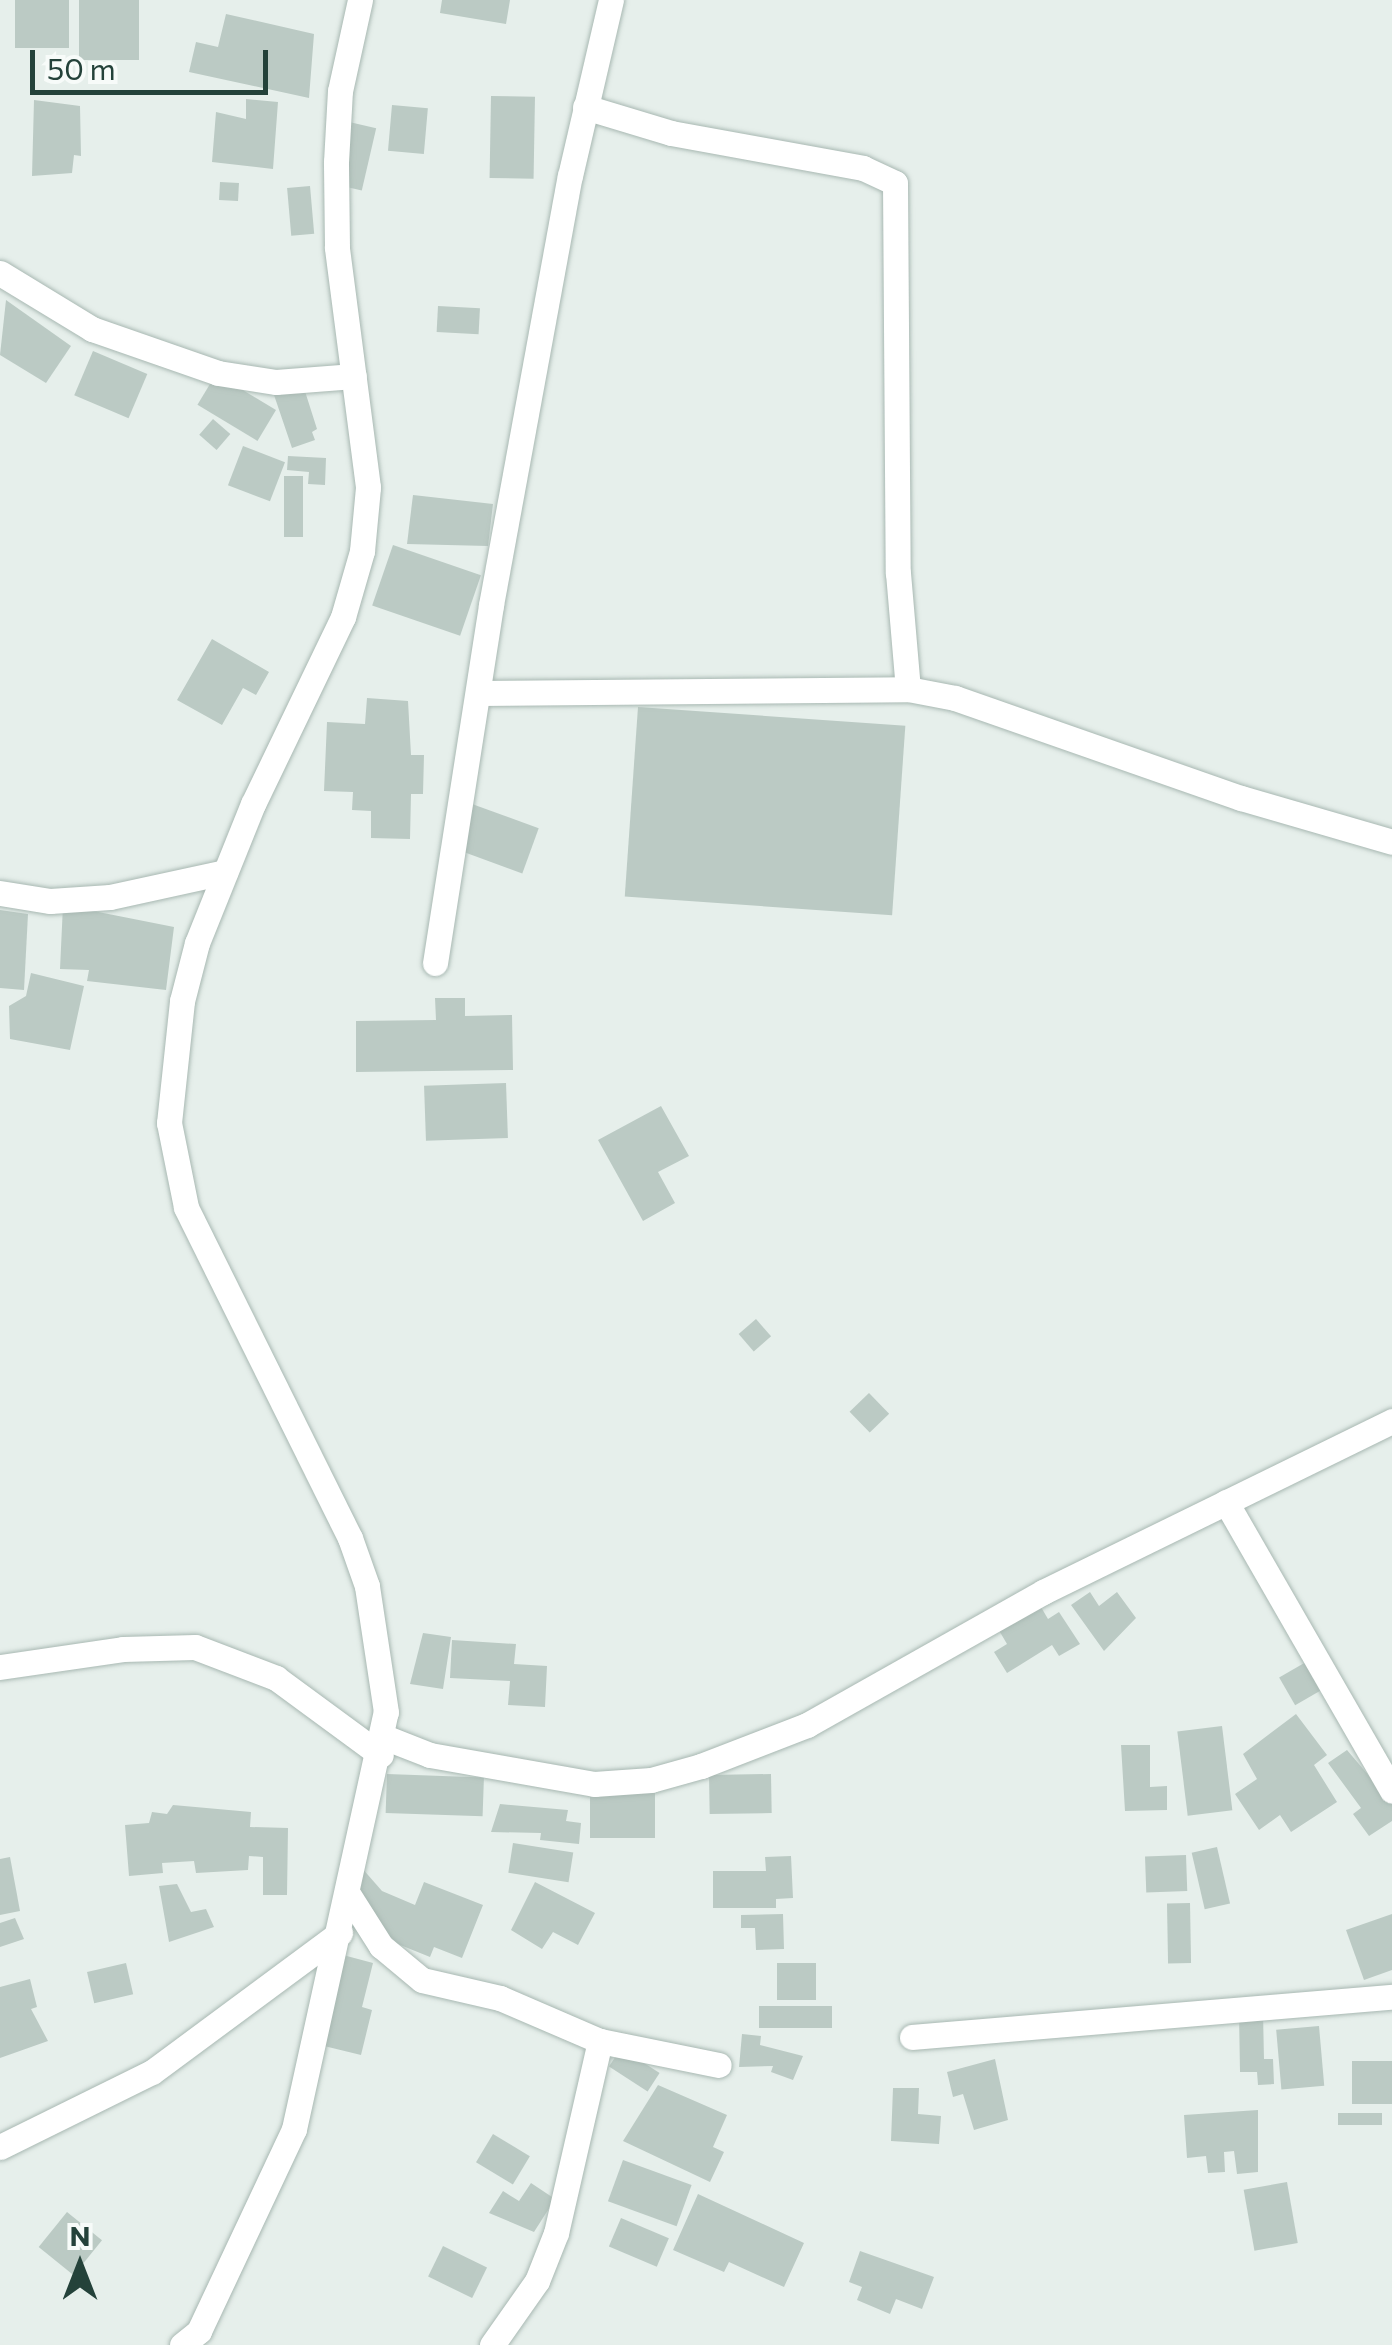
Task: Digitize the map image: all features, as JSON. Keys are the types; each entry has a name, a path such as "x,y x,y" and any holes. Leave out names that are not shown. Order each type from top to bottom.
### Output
{"street":[{"path":"435,963 585,107 611,0"},
{"path":"196,2340 294,2129 383,1746 384,1684 367,1586 326,1487 240,1326 186,1207 170,1123 182,1001 225,872 343,617 362,551 368,487 338,247 336,162 340,91 357,1"},
{"path":"585,107 671,133 864,168 894,183 898,573 908,689"},
{"path":"0,273 92,329 218,372 276,382 354,376"},
{"path":"480,694 908,689 955,698 1392,842"},
{"path":"0,893 50,900 110,898 225,872"},
{"path":"0,1668 122,1649 195,1647 276,1678 383,1746 542,1778 594,1784 651,1780 807,1725 1043,1592 1392,1421"},
{"path":"1226,1502 1392,1792"},
{"path":"348,1894 380,1946 422,1980 500,1998 600,2041 719,2065"},
{"path":"0,2148 152,2072 340,1933"},
{"path":"912,2037 1392,1997"},
{"path":"492,2345 537,2280 556,2233 600,2041"}],"building":[{"path":"15,0 69,0 69,48 15,48"},
{"path":"79,0 139,0 139,60 79,60"},
{"path":"442,0 510,0 506,24 440,13"},
{"path":"226,14 314,34 309,98 189,72 196,42 218,47"},
{"path":"491,96 535,97 534,179 490,178"},
{"path":"246,99 278,102 273,169 212,162 216,112 246,119"},
{"path":"34,100 80,106 81,156 74,155 72,173 32,176"},
{"path":"392,105 428,108 424,154 388,151"},
{"path":"345,121 376,128 362,191 331,183"},
{"path":"220,182 239,183 238,201 219,200"},
{"path":"310,186 314,234 291,236 287,188"},
{"path":"6,300 71,346 46,383 0,355"},
{"path":"438,306 480,308 479,334 437,332"},
{"path":"93,351 147,374 129,418 74,395"},
{"path":"216,374 276,410 257,441 197,405"},
{"path":"303,385 317,429 312,432 315,440 292,448 274,395"},
{"path":"213,419 230,434 217,450 199,435"},
{"path":"243,446 285,462 270,501 228,485"},
{"path":"288,456 326,458 325,485 308,484 309,472 287,470"},
{"path":"284,476 303,476 303,537 284,537"},
{"path":"413,495 493,504 488,546 407,544"},
{"path":"393,545 481,575 460,636 372,606"},
{"path":"212,639 269,672 256,695 243,688 222,725 177,700"},
{"path":"367,698 408,701 411,755 424,755 423,794 411,794 410,839 371,838 371,811 352,810 353,792 324,791 327,722 365,724"},
{"path":"638,707 905,726 892,915 625,897"},
{"path":"472,804 539,828 522,873 456,849"},
{"path":"63,905 174,927 166,990 87,981 89,970 60,969"},
{"path":"0,910 28,914 24,990 0,988"},
{"path":"31,973 84,986 70,1050 10,1039 9,1006 26,996"},
{"path":"435,998 465,998 465,1016 512,1015 513,1070 356,1072 356,1021 436,1020"},
{"path":"506,1083 508,1138 426,1141 424,1086"},
{"path":"661,1106 689,1156 658,1172 675,1203 643,1221 598,1140"},
{"path":"756,1319 771,1336 754,1351 739,1334"},
{"path":"869,1393 889,1414 870,1433 850,1412"},
{"path":"1090,1592 1099,1606 1117,1592 1136,1618 1104,1651 1071,1605"},
{"path":"1038,1602 1048,1619 1059,1612 1080,1644 1059,1656 1052,1645 1007,1673 994,1652 1007,1644 997,1627"},
{"path":"423,1633 451,1637 443,1689 410,1684"},
{"path":"452,1640 516,1644 514,1664 547,1666 545,1707 508,1705 510,1681 450,1678"},
{"path":"1306,1662 1322,1690 1295,1705 1279,1678"},
{"path":"1296,1714 1327,1755 1314,1765 1337,1802 1291,1832 1280,1815 1259,1830 1235,1794 1257,1779 1243,1754"},
{"path":"1222,1726 1232,1810 1188,1816 1177,1731"},
{"path":"1121,1745 1150,1745 1150,1787 1167,1786 1167,1810 1125,1811"},
{"path":"1347,1750 1392,1803 1392,1821 1369,1836 1353,1814 1361,1808 1328,1763"},
{"path":"387,1774 484,1777 483,1816 386,1813"},
{"path":"771,1774 772,1813 710,1814 709,1775"},
{"path":"590,1789 655,1789 655,1838 590,1838"},
{"path":"500,1804 568,1810 566,1821 581,1823 579,1844 540,1840 541,1833 491,1832"},
{"path":"173,1805 251,1812 250,1827 288,1828 287,1895 263,1895 263,1857 249,1856 248,1870 196,1873 194,1861 162,1863 163,1873 129,1876 125,1825 149,1823 152,1812 167,1814"},
{"path":"513,1843 573,1853 569,1882 508,1873"},
{"path":"1217,1847 1230,1904 1205,1909 1192,1853"},
{"path":"1186,1855 1187,1891 1146,1892 1145,1856"},
{"path":"791,1856 793,1898 776,1899 776,1908 713,1908 713,1871 766,1871 765,1857"},
{"path":"10,1857 20,1911 0,1915 0,1859"},
{"path":"361,1867 382,1891 415,1905 424,1882 483,1905 462,1958 434,1947 430,1957 378,1936 348,1889"},
{"path":"535,1882 595,1913 578,1945 553,1932 542,1949 511,1930"},
{"path":"177,1884 191,1912 206,1909 214,1927 169,1942 159,1886"},
{"path":"1167,1903 1190,1903 1191,1963 1168,1963"},
{"path":"783,1914 784,1949 756,1950 755,1928 741,1928 741,1915"},
{"path":"1392,1914 1392,1970 1364,1980 1346,1930"},
{"path":"15,1918 24,1939 0,1947 0,1923"},
{"path":"343,1955 373,1963 362,2007 372,2010 361,2055 320,2045"},
{"path":"126,1963 133,1994 94,2003 87,1972"},
{"path":"777,1963 816,1963 816,2000 777,2000"},
{"path":"30,1979 37,2007 31,2009 48,2041 0,2058 0,1987"},
{"path":"759,2006 832,2006 832,2028 759,2028"},
{"path":"1239,2013 1263,2013 1264,2059 1273,2059 1274,2084 1258,2085 1257,2072 1240,2072"},
{"path":"1319,2026 1324,2086 1281,2090 1276,2030"},
{"path":"742,2034 761,2036 760,2045 803,2056 793,2080 771,2072 773,2066 739,2067"},
{"path":"621,2048 660,2073 648,2092 609,2066"},
{"path":"995,2059 1008,2120 974,2130 963,2094 953,2097 947,2072"},
{"path":"1352,2061 1392,2061 1392,2104 1352,2104"},
{"path":"658,2085 727,2115 713,2147 724,2152 710,2182 623,2141"},
{"path":"893,2088 919,2088 918,2114 941,2116 939,2144 891,2141"},
{"path":"1258,2110 1258,2172 1237,2174 1234,2151 1224,2152 1225,2172 1208,2173 1206,2156 1187,2158 1184,2115"},
{"path":"1338,2113 1382,2113 1382,2125 1338,2125"},
{"path":"493,2134 530,2156 513,2184 476,2162"},
{"path":"623,2160 692,2185 677,2226 608,2201"},
{"path":"1287,2182 1298,2243 1254,2251 1244,2190"},
{"path":"531,2183 555,2199 534,2232 489,2213 503,2191 519,2201"},
{"path":"698,2194 804,2243 784,2287 729,2262 724,2272 673,2250"},
{"path":"67,2212 102,2240 74,2275 39,2247"},
{"path":"621,2218 669,2238 657,2267 609,2247"},
{"path":"443,2246 487,2267 472,2298 428,2277"},
{"path":"860,2251 934,2277 922,2309 896,2299 890,2314 857,2300 862,2287 849,2282"}]}
